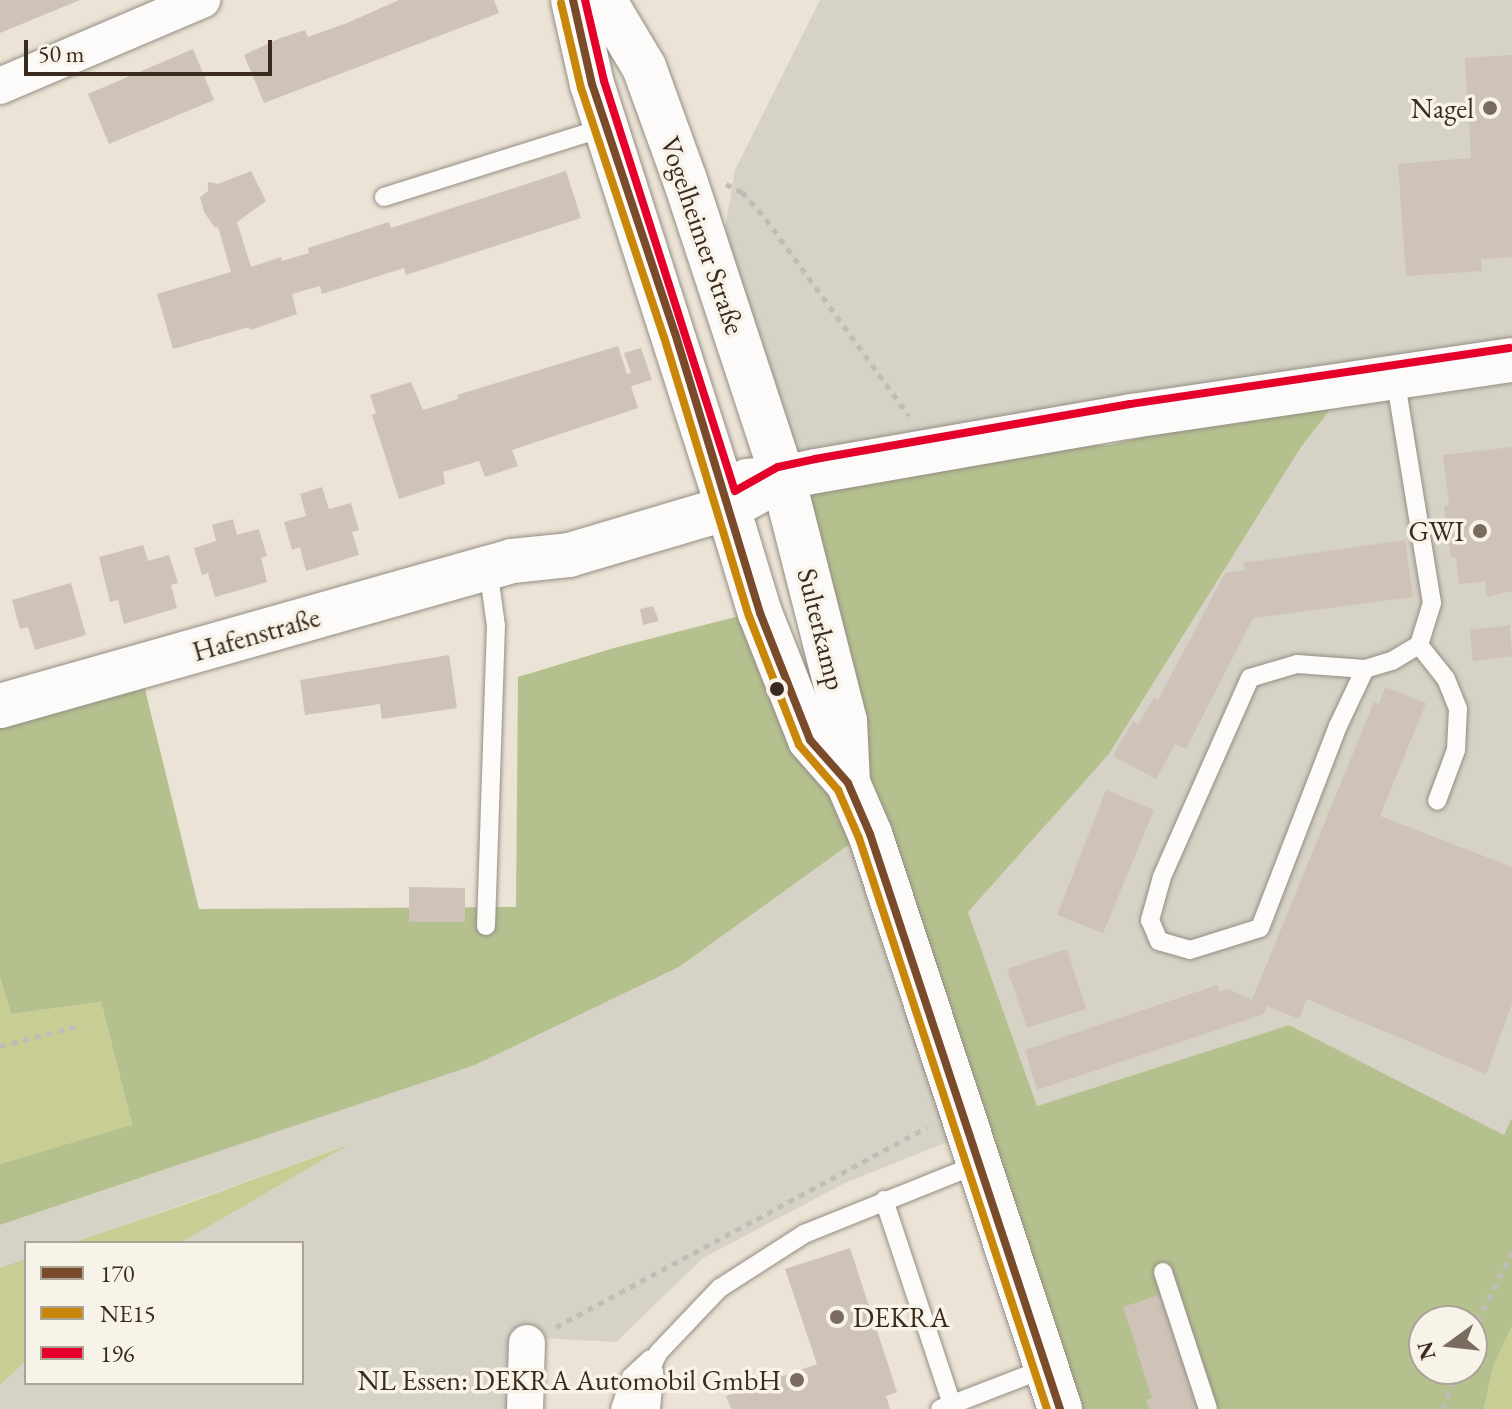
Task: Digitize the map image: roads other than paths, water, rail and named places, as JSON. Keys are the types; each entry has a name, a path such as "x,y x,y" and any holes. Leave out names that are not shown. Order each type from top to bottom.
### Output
{"street":[{"path":"0,86 202,0"},
{"name":"Vogelheimer Straße","path":"573,0 606,127 724,496"},
{"name":"Vogelheimer Straße","path":"604,0 644,67 685,180 783,478"},
{"name":"Hafenstraße","path":"0,706 500,565 563,535 724,496 783,478 933,450 1512,360"},
{"name":"Sulterkamp","path":"783,478 845,721 848,783 892,895 1060,1409"},
{"name":"Sulterkamp","path":"724,496 760,613 810,740 848,783"},
{"path":"525,1409 527,1343"}],"lane":[{"path":"384,197 606,127"},
{"path":"1365,669 1338,726 1260,928 1190,950 1159,941 1150,920 1162,877 1250,678 1297,664 1365,669 1392,661 1419,645 1432,603 1395,376"},
{"path":"486,926 500,565"},
{"path":"1419,645 1446,679 1458,709 1456,750 1437,801"},
{"path":"620,1409 631,1377 720,1288 804,1234 978,1164"},
{"path":"884,1200 946,1407 1046,1368"},
{"path":"1163,1272 1208,1409"},
{"path":"633,1409 658,1353"},
{"path":"651,1409 658,1353"}],"place":[{"name":"Nagel","path":"1490,108"},
{"name":"GWI","path":"1480,531"},
{"name":"DEKRA","path":"837,1317"},
{"name":"NL Essen: DEKRA Automobil GmbH","path":"797,1380"}]}
